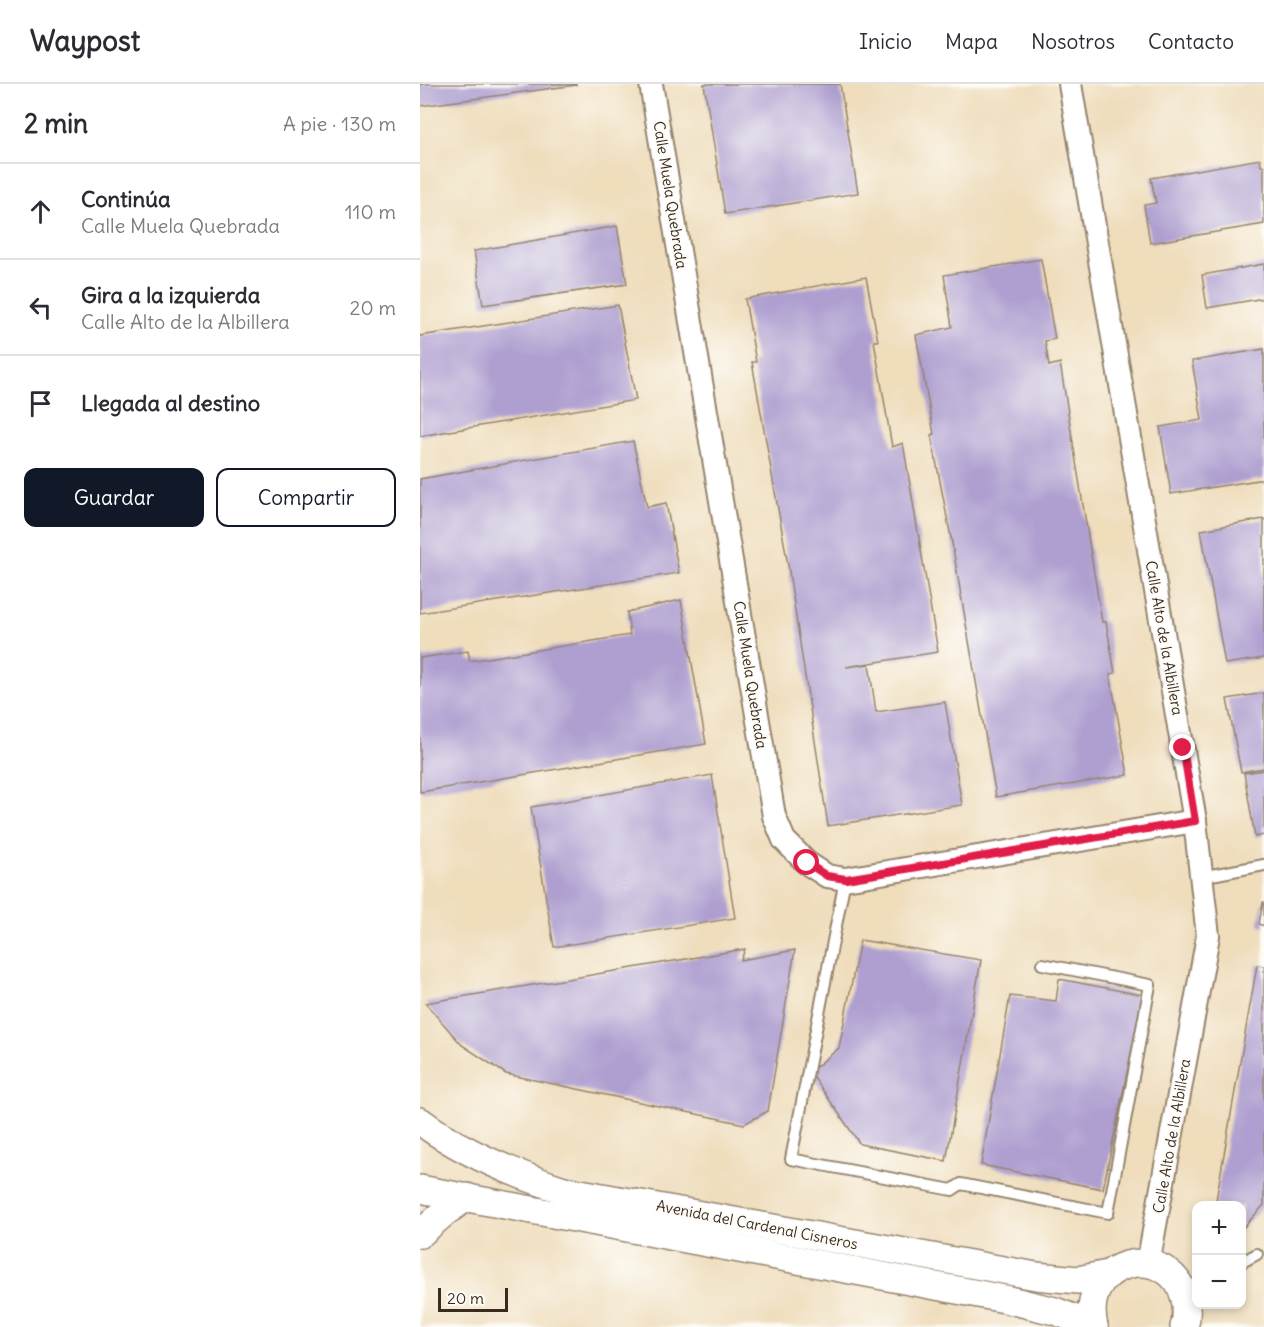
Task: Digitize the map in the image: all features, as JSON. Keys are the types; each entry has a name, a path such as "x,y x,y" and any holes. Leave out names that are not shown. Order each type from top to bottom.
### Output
{"street":[{"name":"Calle Muela Quebrada","path":"651,84 774,816 784,840 807,863 827,876 846,879 1195,821"},
{"name":"Calle Alto de la Albillera","path":"1070,84 1195,821 1208,936 1149,1264"},
{"name":"Avenida del Cardenal Cisneros","path":"420,1121 439,1135 479,1156 524,1177 564,1190 1036,1276 1078,1280 1108,1274 1127,1265 1149,1264"},
{"name":"Avenida del Cardenal Cisneros","path":"420,1189 1005,1299 1055,1311 1094,1327"},
{"path":"420,1234 467,1197"},
{"path":"1149,1264 1163,1269 1187,1290 1184,1327"},
{"path":"1094,1327 1093,1298 1099,1285 1108,1274"}],"lane":[{"path":"1201,877 1264,865"},
{"path":"846,879 791,1159 952,1190 961,1184 1108,1213 1150,985 1042,964"},
{"path":"1246,1260 1257,1254"}],"building":[{"path":"420,84 576,84 576,85 420,106"},
{"path":"704,84 840,84 858,193 725,214"},
{"path":"1260,159 1261,166 1264,166 1264,224 1150,243 1144,205 1156,203 1151,178"},
{"path":"617,226 627,284 483,305 474,251"},
{"path":"1041,259 1055,339 1045,341 1049,366 1060,363 1102,622 1106,622 1115,673 1110,674 1128,775 996,797 931,435 934,434 916,335 952,327 944,275"},
{"path":"1264,264 1264,298 1207,308 1202,275"},
{"path":"866,277 878,341 874,341 892,447 903,443 938,652 846,667 869,664 876,712 945,702 962,805 828,826 788,565 752,362 756,362 745,299"},
{"path":"618,305 636,400 420,436 420,336"},
{"path":"1264,349 1264,479 1171,494 1160,427 1202,420 1192,361"},
{"path":"633,441 647,507 666,503 679,573 420,613 420,479"},
{"path":"1264,519 1264,658 1225,664 1201,530"},
{"path":"681,600 706,744 420,792 420,658 468,651 470,661 630,635 627,612"},
{"path":"1264,693 1264,768 1241,772 1227,699"},
{"path":"1264,770 1264,835 1255,837 1244,773"},
{"path":"712,775 735,918 554,947 531,807"},
{"path":"1264,902 1264,926 1259,924"},
{"path":"860,940 981,960 946,1161 860,1144 810,1072 839,1048"},
{"path":"745,949 741,960 795,950 768,1111 744,1124 506,1074 462,1045 425,1003"},
{"path":"1257,965 1264,966 1264,1205 1246,1225 1246,1201 1216,1201"},
{"path":"1059,979 1143,995 1103,1189 981,1165 1010,996 1056,1001"}],"route":[{"path":"807,863 827,876 846,879 1195,821 1183,748"}]}
